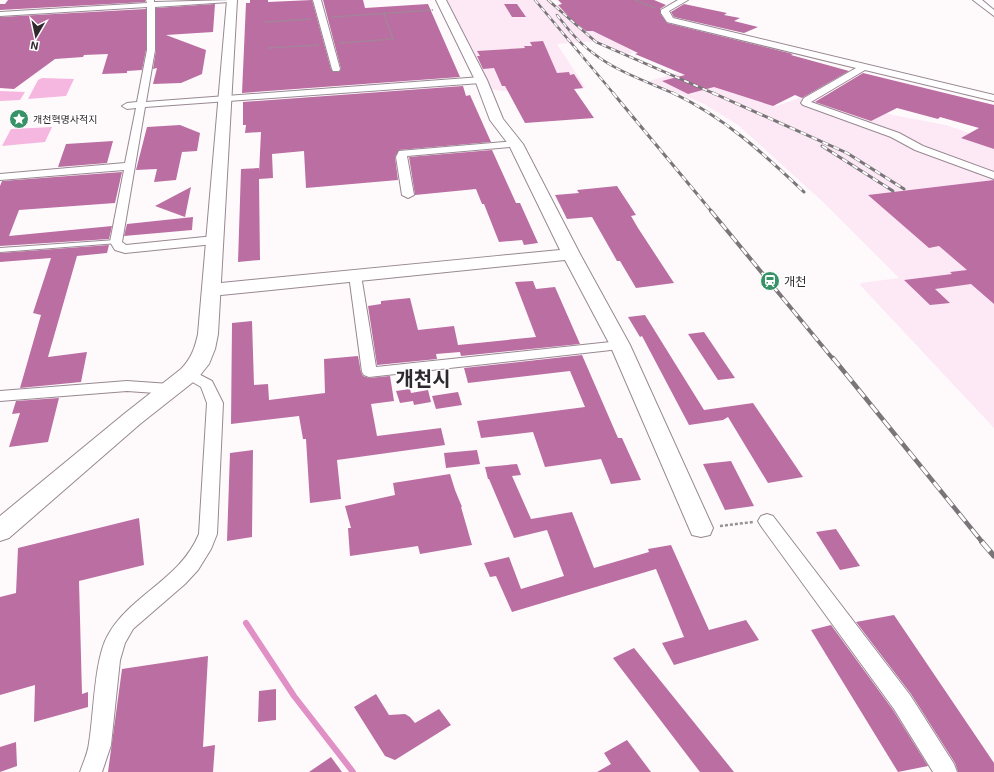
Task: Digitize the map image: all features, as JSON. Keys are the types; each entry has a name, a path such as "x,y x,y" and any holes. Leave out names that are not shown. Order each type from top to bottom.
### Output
{"main road":[{"path":"0,531 132,419 189,374 198,364 205,349 226,99 230,0"},
{"path":"443,5 480,80 497,120 516,144 571,254 620,345 701,528"},
{"path":"211,290 571,254"}],"street":[{"path":"0,14 32,9 151,2 230,0"},
{"path":"317,0 336,69"},
{"path":"684,0 665,12 670,20 864,68 994,98"},
{"path":"977,0 994,14"},
{"path":"151,2 151,50 116,242 119,247 125,249 214,240"},
{"path":"864,68 807,100 806,103 871,126 894,135 919,148 994,176"},
{"path":"127,106 480,80"},
{"path":"408,194 401,157 403,153 516,144"},
{"path":"0,176 129,166"},
{"path":"355,275 369,372 620,345"},
{"path":"90,772 100,745 110,660 115,641 126,622 178,579 191,565 202,549 208,534 215,403 208,384 189,374"},
{"path":"0,396 127,386 170,389"},
{"path":"767,521 902,702 946,772"}],"lane":[{"path":"0,250 116,242"}],"path":[{"path":"636,0 665,12"},
{"path":"265,22 323,18 443,5"},
{"path":"701,528 767,521"}],"shaded area":[{"path":"445,0 551,0 583,28 591,31 599,29 652,42 626,47 634,53 626,54 599,41 557,44 585,87 583,89 501,91 491,89 472,48"},
{"path":"677,73 776,106 814,93 893,115 946,125 994,141 994,428 860,285 861,283 899,278 823,202 738,125 704,104 649,81"},
{"path":"42,78 74,79 66,96 28,99 38,80"},
{"path":"0,91 25,92 20,100 0,101"},
{"path":"52,127 45,142 2,146 11,129"}],"building":[{"path":"8,0 145,0 145,2 0,10 0,4 5,4"},
{"path":"250,0 268,0 268,2 312,0 333,72 339,72 341,69 323,0 363,0 365,8 428,4 460,77 242,93 246,3 250,3"},
{"path":"558,0 654,0 666,5 660,9 660,13 667,23 793,54 791,55 849,71 802,98 795,95 773,106 714,87 688,94 662,81 685,75 635,54 638,53 593,31 586,31 572,20 558,5 562,4"},
{"path":"215,4 213,32 166,35 206,50 202,74 181,83 153,84 157,68 153,69 156,50 156,8"},
{"path":"504,4 517,4 526,17 512,17"},
{"path":"684,4 727,13 724,15 740,18 734,21 758,27 744,33 674,17 671,12"},
{"path":"146,9 146,50 142,70 127,71 127,73 102,74 108,54 84,55 83,57 55,59 14,89 0,88 0,17"},
{"path":"543,41 557,73 569,72 570,75 574,74 583,88 574,89 594,118 525,123 505,86 502,86 494,68 483,69 477,56 480,56 477,51 525,48 524,46 532,46 530,42"},
{"path":"863,73 994,105 994,149 961,138 979,128 940,117 938,119 897,108 871,121 815,102"},
{"path":"463,86 466,96 470,95 491,142 399,150 395,157 398,180 306,188 304,151 272,154 273,178 259,179 260,260 238,262 241,169 259,168 259,173 261,132 245,133 246,125 243,125 243,102"},
{"path":"180,125 200,133 197,151 182,152 176,180 154,182 157,169 136,170 147,127"},
{"path":"113,141 107,163 58,167 66,144"},
{"path":"492,150 516,203 520,203 538,243 524,245 522,240 499,242 484,204 482,204 476,189 415,195 409,157"},
{"path":"122,172 115,203 19,210 9,236 112,226 109,239 0,246 0,186 2,181"},
{"path":"994,180 994,304 971,284 935,289 950,303 930,305 904,280 952,274 950,272 967,270 939,246 929,248 868,195"},
{"path":"617,186 636,215 631,216 638,228 674,283 636,288 620,261 617,261 592,217 567,219 555,195 579,193 577,190"},
{"path":"191,187 185,217 155,206"},
{"path":"193,217 192,230 124,236 127,224"},
{"path":"109,245 107,253 77,256 48,357 87,352 81,382 20,388 41,315 33,313 51,258 0,262 0,253"},
{"path":"533,281 536,289 555,287 580,344 461,356 460,352 436,354 437,359 377,365 368,306 381,304 381,301 410,298 418,330 454,326 458,345 536,337 515,282"},
{"path":"645,315 704,410 753,403 803,477 768,483 728,417 723,420 689,425 642,336 640,337 628,317"},
{"path":"252,321 254,385 268,384 269,400 325,393 324,359 358,356 363,376 369,378 390,376 394,401 371,404 377,436 441,428 445,445 337,460 341,499 310,503 306,439 303,439 299,416 231,424 232,323"},
{"path":"704,332 735,378 718,380 688,334"},
{"path":"582,355 618,438 622,438 641,480 611,484 601,459 545,467 533,432 481,438 477,421 585,407 570,371 468,383 464,368"},
{"path":"410,389 411,393 428,390 431,402 414,405 413,401 400,403 396,391"},
{"path":"458,392 462,405 436,409 432,396"},
{"path":"59,398 48,442 9,447 20,413 12,414 16,401"},
{"path":"253,450 252,537 227,541 230,453"},
{"path":"477,450 480,464 446,468 444,453"},
{"path":"731,461 754,506 725,510 703,464"},
{"path":"517,464 521,475 512,476 531,519 572,512 594,568 649,552 648,549 671,545 709,630 746,620 759,640 674,665 662,643 684,637 656,569 512,612 496,576 490,577 484,563 509,557 521,589 564,576 547,530 514,538 488,479 485,467"},
{"path":"450,474 462,507 472,545 420,554 418,546 350,556 348,528 351,528 345,506 395,495 393,483"},
{"path":"139,518 144,565 79,581 82,694 88,692 88,707 34,722 35,685 0,695 0,597 16,593 18,548"},
{"path":"836,529 860,566 840,570 816,532"},
{"path":"894,615 994,763 994,772 958,772 955,763 911,694 856,622"},
{"path":"831,625 893,710 928,766 898,772 811,630"},
{"path":"634,648 734,772 700,772 613,658"},
{"path":"208,656 203,747 215,745 213,772 108,772 122,669"},
{"path":"276,689 276,720 258,722 259,691"},
{"path":"376,694 389,715 405,714 415,723 439,709 451,725 395,760 385,756 354,707"},
{"path":"627,740 651,772 597,772 611,764 604,753"},
{"path":"16,742 17,766 0,772 0,747"},
{"path":"331,757 342,772 309,772"}],"waterway":[{"path":"246,623 294,696 353,772"}],"railway":[{"path":"535,0 614,94"},
{"path":"548,0 596,42 715,94"},
{"path":"557,15 578,40 602,60 633,76 674,94"},
{"path":"613,93 712,212"},
{"path":"713,93 847,153 904,189"},
{"path":"674,94 709,113 743,137 804,192"},
{"path":"822,146 893,191"},
{"path":"711,211 833,359"},
{"path":"833,358 983,543"},
{"path":"982,542 994,556"}],"place":[{"name":"개천혁명사적지","path":"19,119"},
{"name":"개천","path":"770,281"}],"district":[{"name":"개천시","path":"423,378"}]}
